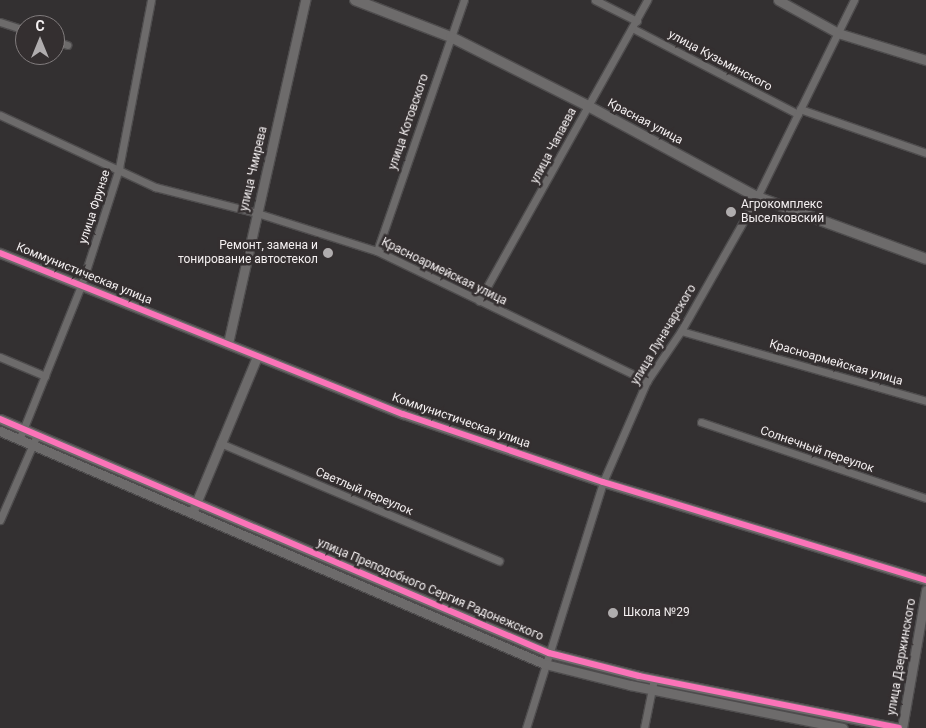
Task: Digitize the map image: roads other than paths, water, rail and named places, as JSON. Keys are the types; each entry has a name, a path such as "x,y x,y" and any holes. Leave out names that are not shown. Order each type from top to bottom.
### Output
{"main road":[{"name":"Красная улица","path":"354,0 451,37 588,106 757,198 926,259"}],"street":[{"name":"улица Фрунзе","path":"20,440 81,286 119,168 151,0"},
{"name":"улица Чмирева","path":"228,343 305,0"},
{"name":"улица Котовского","path":"377,251 464,0"},
{"path":"595,0 637,21"},
{"name":"улица Чапаева","path":"480,301 647,0"},
{"path":"778,0 838,34 926,60"},
{"name":"улица Луначарского","path":"526,728 602,482 647,381 681,331 757,198 854,0"},
{"path":"0,22 15,27"},
{"name":"улица Кузьминского","path":"632,28 799,112 926,152"},
{"name":"Красноармейская улица","path":"0,115 119,168 155,187 257,213 377,251 647,381"},
{"name":"Коммунистическая улица","path":"0,253 404,414 602,482 926,580"},
{"name":"Красноармейская улица","path":"681,331 926,401"},
{"path":"0,357 45,376"},
{"path":"192,513 257,357"},
{"name":"улица Преподобного Сергия Радонежского","path":"0,419 549,652 654,679 900,728"},
{"name":"Солнечный переулок","path":"701,422 926,498"},
{"name":"улица Преподобного Сергия Радонежского","path":"0,432 545,664 652,689 843,728"},
{"path":"0,520 37,435"},
{"name":"Светлый переулок","path":"220,443 499,562"},
{"name":"улица Дзержинского","path":"900,728 926,590"},
{"path":"644,728 654,679"}],"place":[{"name":"Агрокомплекс Выселковский","path":"731,212"},
{"name":"Ремонт, замена и тонирование автостекол","path":"328,253"},
{"name":"Школа №29","path":"613,613"}]}
